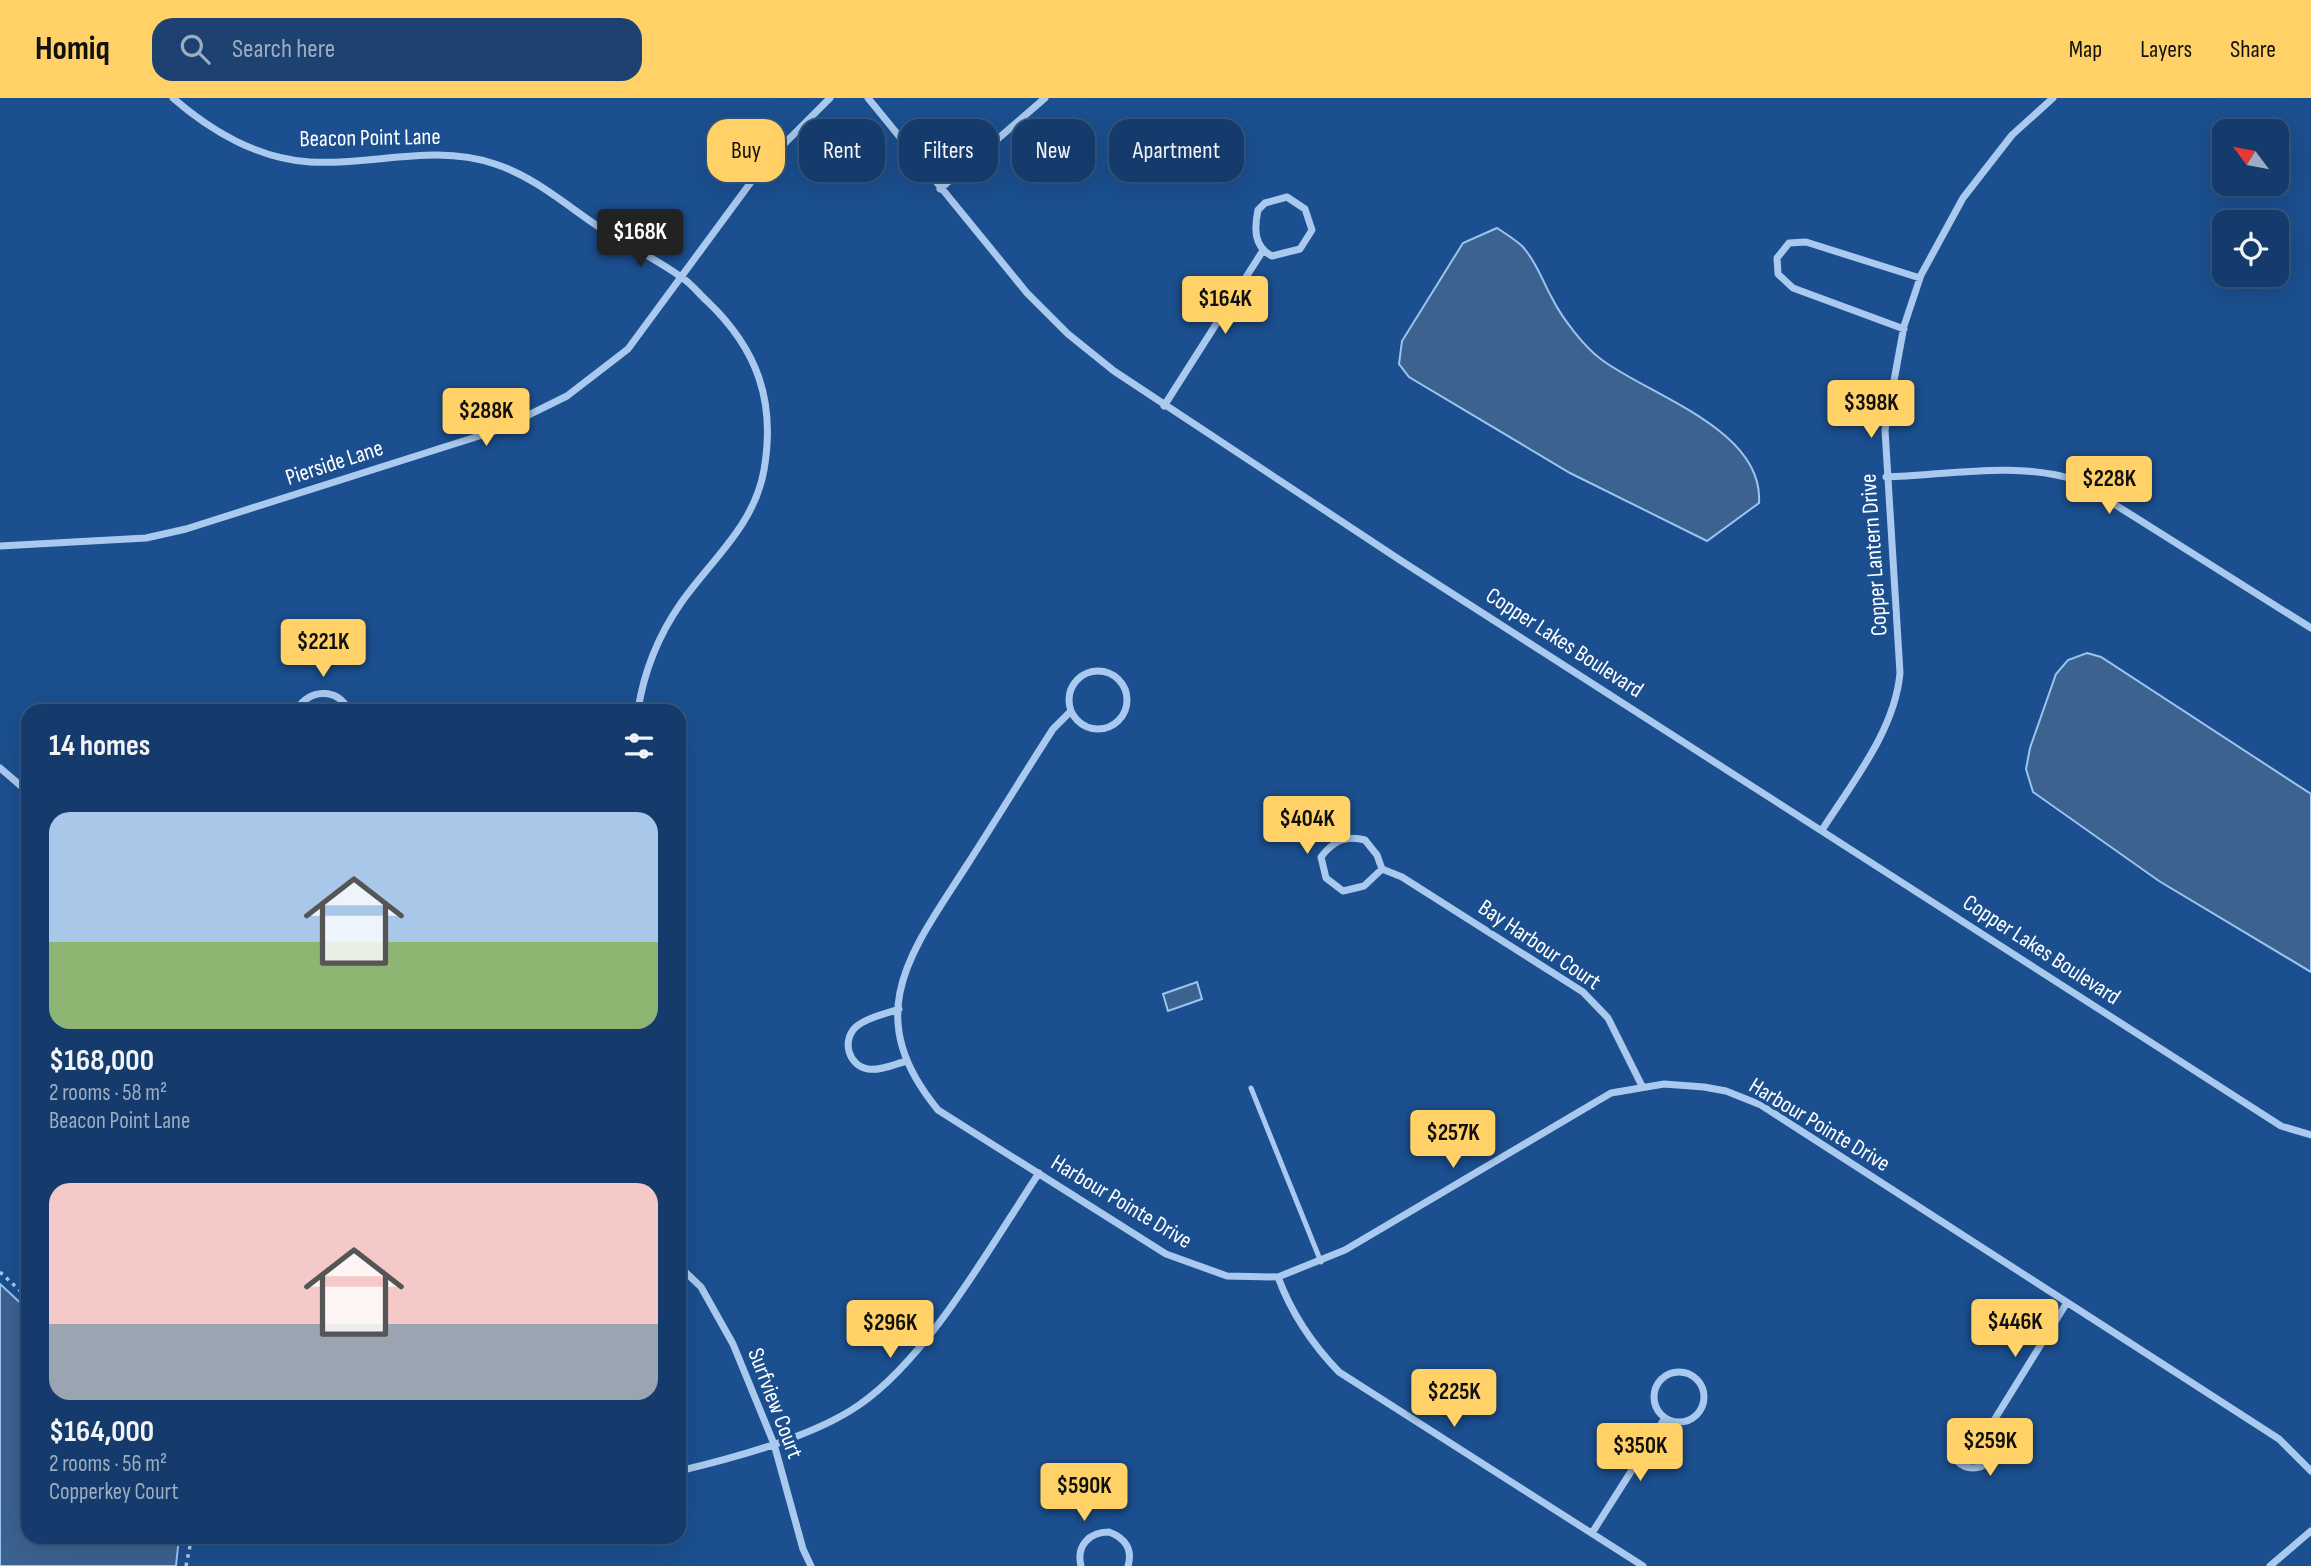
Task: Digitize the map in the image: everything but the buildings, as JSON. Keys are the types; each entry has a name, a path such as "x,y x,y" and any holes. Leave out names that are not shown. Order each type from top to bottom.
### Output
{"street":[{"name":"Beacon Point Lane","path":"173,98 225,136 284,157 310,162 443,153 494,163 524,177 683,278 733,325 762,384 767,426 764,470 747,519 665,628 652,654 640,704"},
{"name":"Pierside Lane","path":"0,547 146,538 187,529 498,430 537,413 593,380 628,349 683,278 765,163 830,98"},
{"name":"Copper Lakes Boulevard","path":"868,98 1019,284 1068,334 1164,406 2281,1126 2311,1135"},
{"path":"940,189 1045,98"},
{"name":"Copper Lantern Drive","path":"1822,830 1869,755 1897,700 1900,673 1885,430 1904,329 1920,278 1962,198 1987,164 2012,135 2053,98"},
{"path":"1287,197 1297,201 1305,209 1312,230 1300,249 1272,256 1262,251 1256,239 1258,210 1275,199 1287,197"},
{"path":"1904,329 1793,288 1778,274 1777,258 1790,243 1806,242 1920,278"},
{"path":"1164,406 1262,251"},
{"path":"1886,477 2017,471 2054,473 2076,480 2311,628"},
{"name":"Harbour Pointe Drive","path":"1088,673 1111,673 1126,690 1126,712 1109,728 1086,728 1071,711 1068,700 1071,688 1088,673"},
{"path":"302,704 309,696 329,693 338,697 344,704"},
{"name":"Harbour Pointe Drive","path":"1071,711 1053,729 907,962 899,1009 900,1032 907,1061 923,1092 938,1110 1166,1254 1227,1276 1278,1278 1321,1262 1611,1093 1642,1086 1704,1087 1726,1091 1761,1105 2066,1304 2279,1438 2311,1471"},
{"path":"0,768 21,786"},
{"path":"1356,838 1365,840 1372,847 1382,869 1364,886 1343,891 1326,878 1321,857 1335,842 1356,838"},
{"name":"Bay Harbour Court","path":"1382,869 1402,877 1583,992 1608,1018 1642,1086"},
{"path":"899,1009 860,1024 849,1037 848,1050 857,1064 865,1069 907,1061"},
{"path":"686,1469 774,1444 859,1405 903,1367 940,1320 1039,1173"},
{"name":"Surfview Court","path":"686,1273 701,1287 723,1321 774,1444 803,1549 811,1566"},
{"path":"1278,1278 1286,1299 1313,1345 1339,1372 1643,1566"},
{"path":"1988,1430 2066,1304"},
{"path":"1675,1373 1693,1377 1704,1392 1700,1411 1684,1422 1665,1418 1655,1402 1658,1383 1675,1373"},
{"path":"1592,1533 1665,1418"},
{"path":"1970,1424 1988,1430 1995,1445 1992,1458 1980,1467 1959,1463 1951,1444 1957,1431 1970,1424"},
{"path":"2270,1566 2311,1531"},
{"path":"1081,1566 1079,1553 1083,1544 1090,1536 1109,1532 1126,1542 1130,1551 1128,1566"}],"lane":[{"path":"1251,1088 1321,1262"}],"path":[{"path":"0,1272 21,1292"},
{"path":"186,1566 190,1544"}],"water":[{"path":"1497,228 1528,253 1562,314 1595,354 1701,418 1724,435 1743,455 1756,477 1759,503 1707,541 1570,473 1409,377 1399,364 1402,341 1463,243"},
{"path":"2087,653 2101,657 2311,794 2311,972 2159,881 2033,792 2026,769 2030,748 2056,674 2068,660"},
{"path":"1197,982 1202,999 1168,1011 1163,994"},
{"path":"0,1284 21,1304 21,1544 178,1544 176,1566 0,1566"}]}
